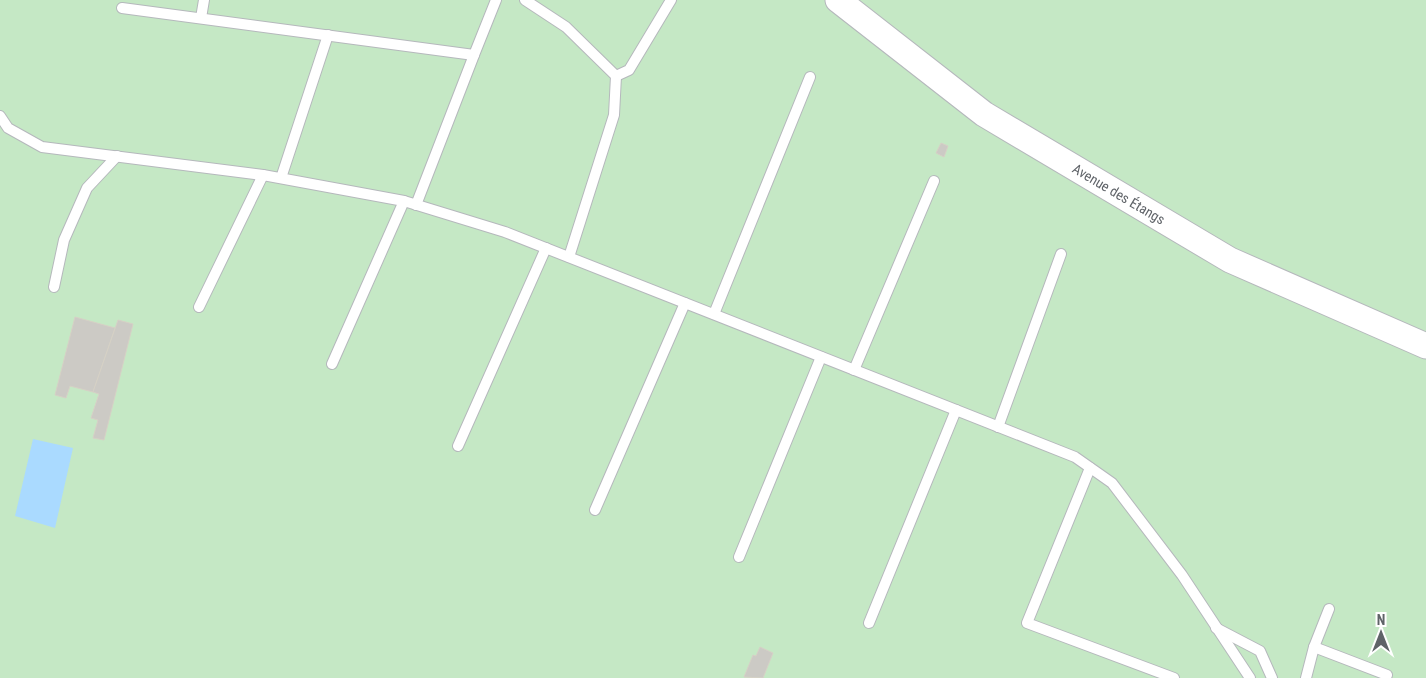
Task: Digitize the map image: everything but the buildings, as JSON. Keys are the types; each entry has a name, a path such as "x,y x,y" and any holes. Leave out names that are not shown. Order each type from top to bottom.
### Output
{"street":[{"name":"Avenue des Étangs","path":"838,0 984,114 1230,260 1426,346"}],"lane":[{"path":"201,18 204,0"},
{"path":"416,205 496,0"},
{"path":"525,0 566,27 616,76 614,115 569,257"},
{"path":"616,76 629,70 671,0"},
{"path":"122,8 474,55"},
{"path":"281,178 328,35"},
{"path":"714,314 810,77"},
{"path":"0,116 8,128 42,147 281,178 404,201 505,232 1075,457 1112,484 1182,575 1250,678"},
{"path":"54,286 64,240 87,188 117,156"},
{"path":"199,307 263,175"},
{"path":"854,370 934,181"},
{"path":"332,364 404,201"},
{"path":"458,446 546,248"},
{"path":"998,427 1061,254"},
{"path":"595,510 685,303"},
{"path":"739,557 821,357"},
{"path":"869,623 956,410"},
{"path":"1090,468 1027,623 1174,678"},
{"path":"1306,678 1314,647 1329,609"},
{"path":"1216,628 1260,651 1272,678"},
{"path":"1314,647 1387,675"}],"green space":[{"path":"0,0 1426,0 1426,678 0,678"}],"water":[{"path":"33,439 73,448 55,528 15,516"}]}
